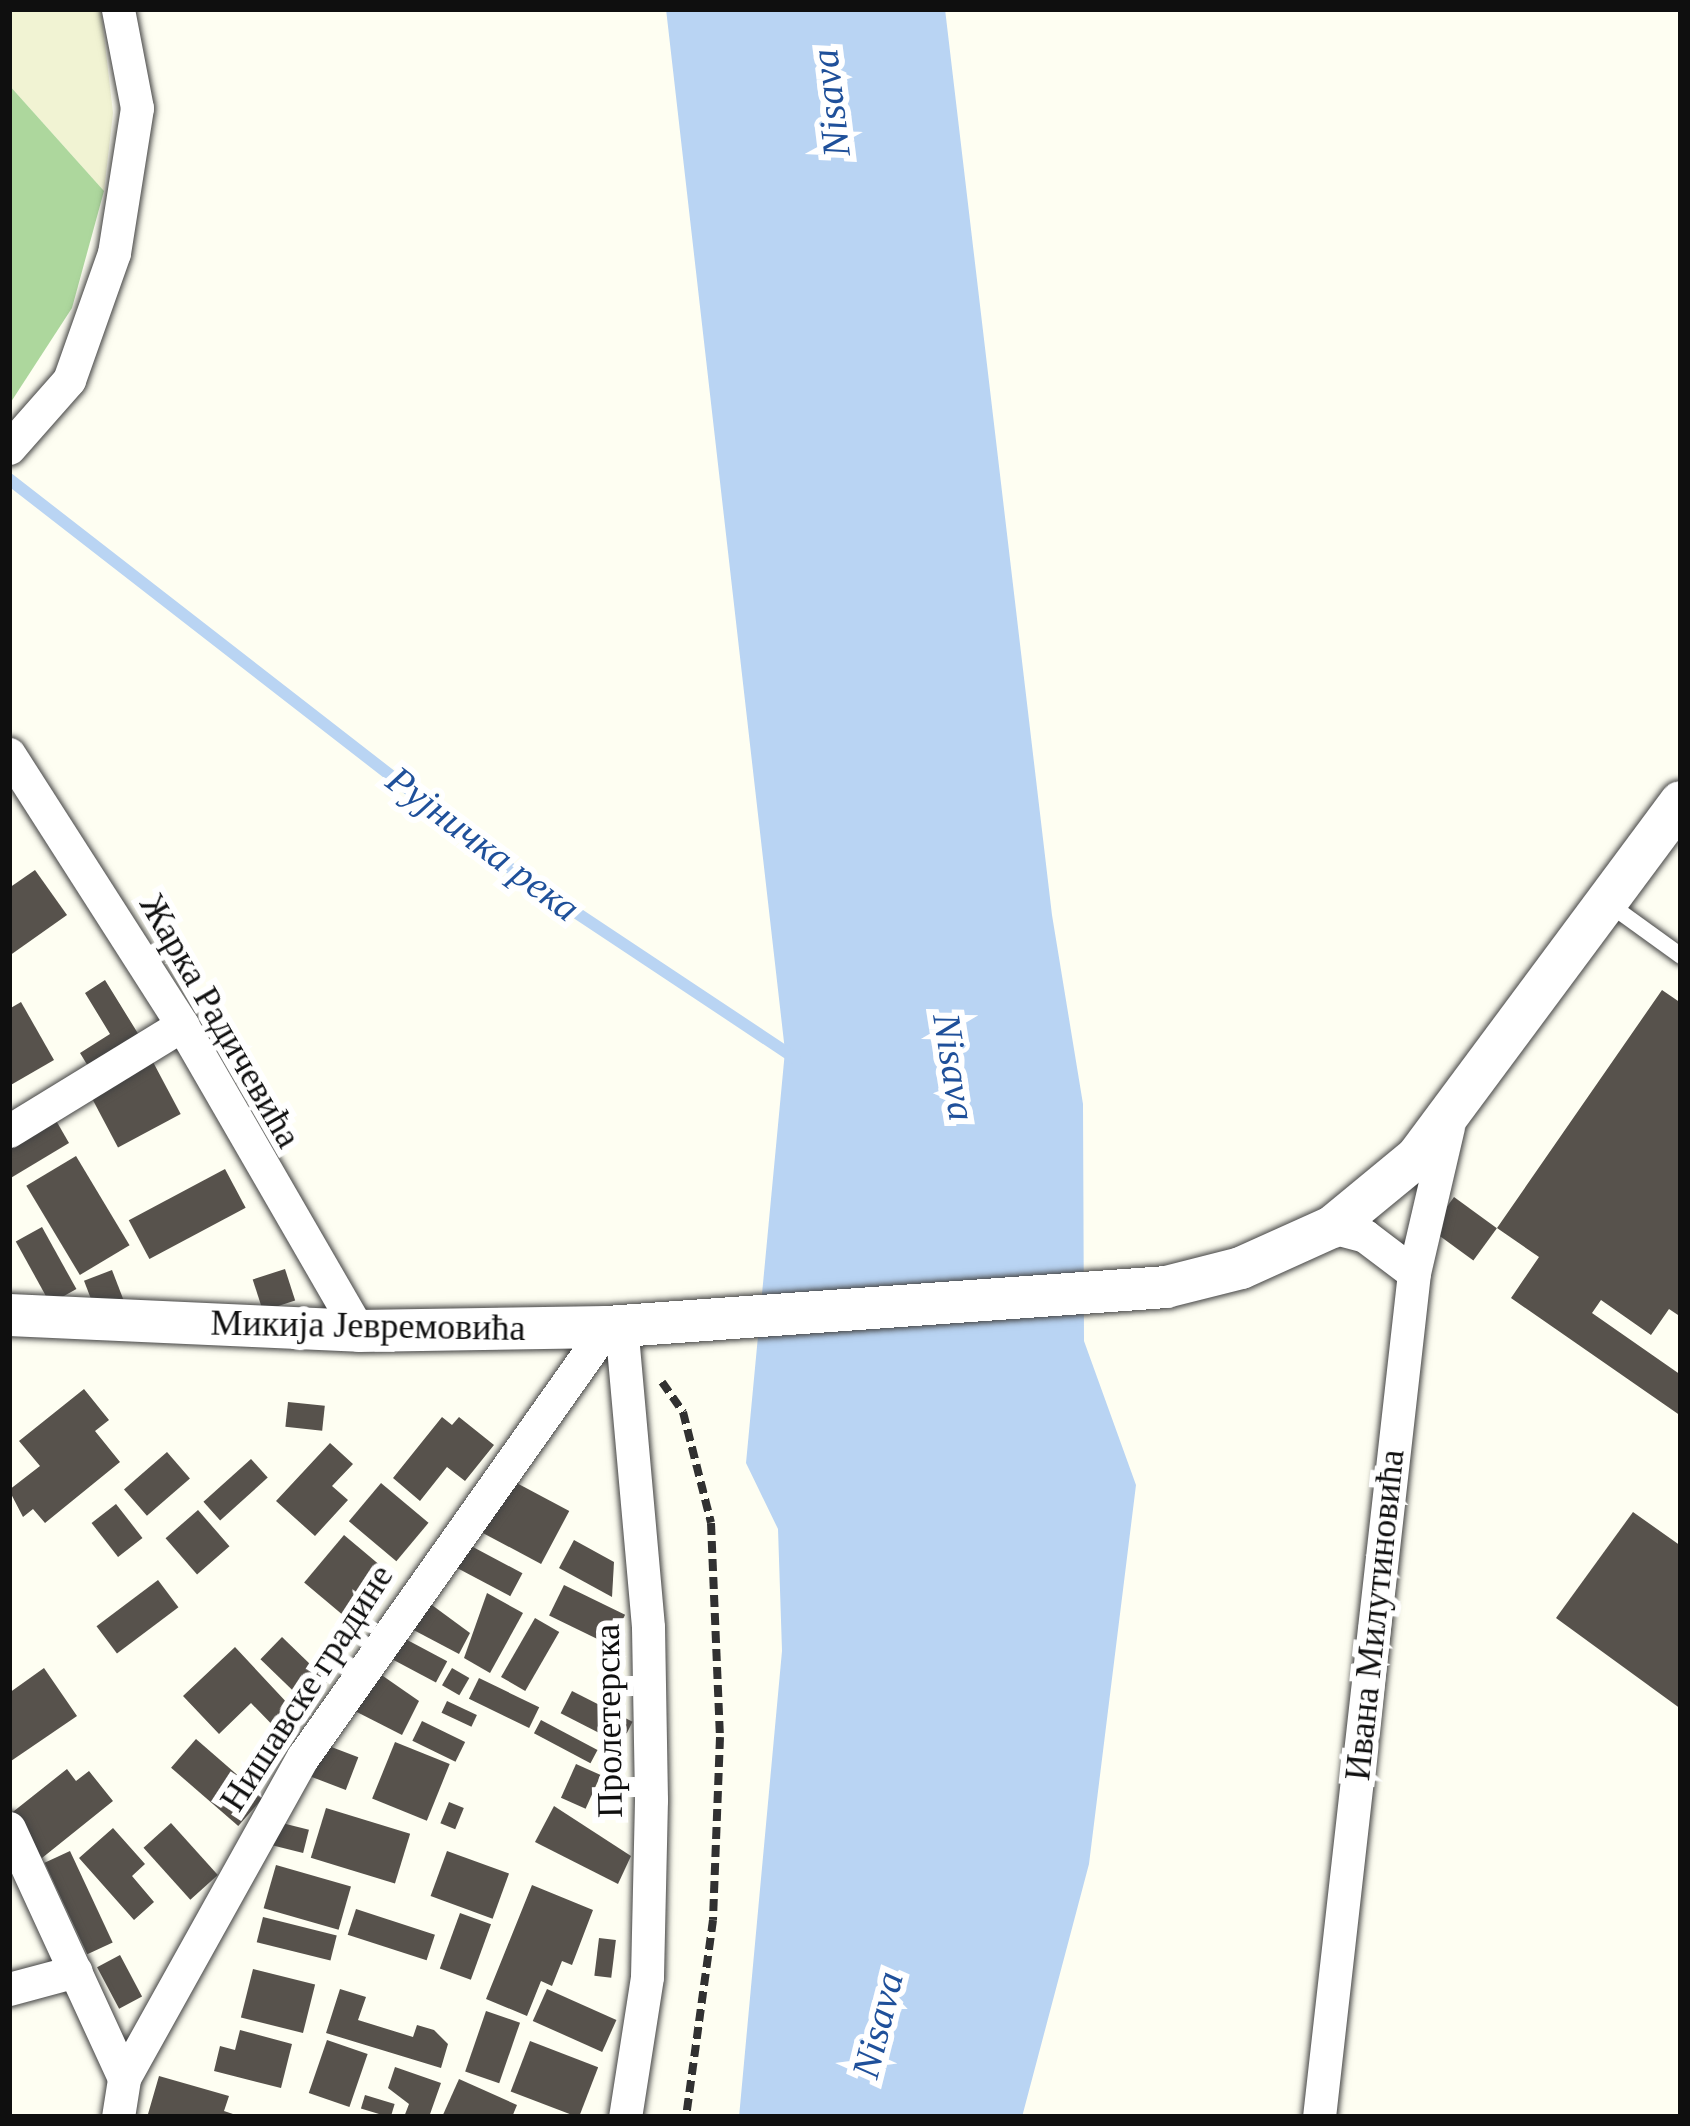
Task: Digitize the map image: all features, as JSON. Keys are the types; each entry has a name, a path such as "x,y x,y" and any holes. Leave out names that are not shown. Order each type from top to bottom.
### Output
{"street":[{"path":"9,448 69,380 114,253 137,108 118,9"},
{"name":"Жарка Радичевића","path":"9,754 182,1025 358,1331"},
{"name":"Ивана Милутиновића","path":"727,1318 1166,1287 1241,1268 1332,1227 1451,1118 1681,802"},
{"path":"9,1131 182,1025"},
{"name":"Ивана Милутиновића","path":"1319,2117 1414,1273 1451,1118"},
{"path":"1332,1227 1365,1236 1414,1273"},
{"name":"Микија Јевремовића","path":"9,1315 358,1331 616,1335 727,1318"},
{"name":"Нишавске градине","path":"118,2117 124,2078 303,1757 616,1335"},
{"name":"Пролетерска","path":"616,1335 648,1627 651,1800 647,1977 625,2117"},
{"path":"9,1828 124,2078"},
{"path":"9,1989 76,1972"}],"lane":[{"path":"1609,904 1681,956"}],"path":[{"path":"616,1335 677,1400 711,1523 714,1898 686,2117"}],"green space":[{"path":"9,9 101,9 113,113 104,191 9,85"},
{"path":"9,85 104,191 72,308 9,405"}],"water":[{"name":"Nisava","path":"666,9 945,9 1052,915 1083,1104 1084,1341 1136,1485 1089,1864 1022,2117 739,2117 782,1651 778,1529 746,1463 785,1051"}],"building":[{"path":"35,870 67,915 9,956 9,888"},
{"path":"105,980 142,1040 91,1071 80,1053 110,1034 85,993"},
{"path":"1662,990 1681,1003 1681,1317 1669,1309 1651,1335 1601,1300 1592,1313 1681,1375 1681,1416 1511,1298 1539,1257 1497,1228"},
{"path":"21,1002 54,1060 9,1086 9,1009"},
{"path":"153,1062 181,1114 118,1147 90,1095"},
{"path":"54,1117 69,1143 9,1179 9,1145"},
{"path":"76,1156 130,1245 80,1275 26,1186"},
{"path":"225,1169 246,1208 149,1259 129,1220"},
{"path":"1454,1197 1497,1228 1473,1261 1430,1229"},
{"path":"42,1227 76,1289 50,1304 16,1242"},
{"path":"285,1269 295,1300 263,1311 253,1280"},
{"path":"112,1270 125,1304 97,1314 84,1281"},
{"path":"84,1389 109,1420 95,1431 120,1462 45,1523 33,1509 23,1517 9,1490 40,1466 19,1441"},
{"path":"288,1402 325,1406 322,1431 285,1427"},
{"path":"442,1417 452,1425 459,1417 494,1445 465,1481 447,1467 420,1501 393,1478"},
{"path":"330,1443 353,1464 332,1486 348,1500 315,1536 276,1501"},
{"path":"167,1452 190,1478 147,1516 124,1489"},
{"path":"251,1459 268,1478 220,1520 203,1502"},
{"path":"511,1480 569,1511 541,1564 483,1533"},
{"path":"381,1483 428,1523 396,1561 349,1521"},
{"path":"116,1504 142,1538 118,1557 92,1523"},
{"path":"198,1510 229,1546 197,1574 166,1538"},
{"path":"1633,1512 1681,1546 1681,1709 1556,1618"},
{"path":"344,1535 396,1579 356,1626 304,1582"},
{"path":"458,1539 522,1573 510,1596 446,1562"},
{"path":"574,1540 614,1562 612,1597 559,1568"},
{"path":"158,1580 178,1607 117,1653 97,1626"},
{"path":"564,1585 625,1615 610,1645 549,1616"},
{"path":"487,1593 523,1613 490,1673 464,1658"},
{"path":"421,1597 470,1633 459,1654 406,1626"},
{"path":"535,1618 559,1632 525,1691 501,1677"},
{"path":"396,1634 447,1661 436,1682 385,1655"},
{"path":"282,1637 328,1681 307,1704 260,1659"},
{"path":"235,1647 304,1721 286,1739 251,1703 219,1734 183,1696"},
{"path":"370,1667 419,1701 402,1735 349,1708"},
{"path":"44,1668 77,1716 11,1761 9,1693"},
{"path":"452,1668 469,1678 459,1695 442,1685"},
{"path":"479,1678 539,1707 529,1728 469,1699"},
{"path":"572,1691 633,1722 621,1744 561,1713"},
{"path":"447,1701 477,1715 471,1727 442,1713"},
{"path":"541,1720 598,1750 590,1763 534,1733"},
{"path":"422,1721 465,1742 455,1762 412,1741"},
{"path":"196,1739 263,1797 238,1826 171,1768"},
{"path":"395,1742 450,1764 427,1821 372,1799"},
{"path":"321,1743 358,1757 346,1790 308,1776"},
{"path":"576,1764 601,1775 586,1809 561,1798"},
{"path":"67,1769 76,1781 89,1771 113,1801 42,1858 9,1815"},
{"path":"449,1802 464,1808 455,1829 440,1823"},
{"path":"554,1806 631,1856 618,1884 535,1842"},
{"path":"326,1808 410,1834 395,1883 311,1858"},
{"path":"274,1821 309,1830 303,1853 268,1844"},
{"path":"171,1823 218,1875 190,1900 144,1848"},
{"path":"113,1828 145,1864 132,1876 154,1902 134,1920 79,1858"},
{"path":"70,1851 113,1943 87,1954 45,1863"},
{"path":"447,1851 509,1874 493,1919 431,1896"},
{"path":"276,1865 351,1886 339,1930 264,1908"},
{"path":"532,1885 593,1910 572,1965 562,1961 552,1986 541,1981 527,2016 486,1999"},
{"path":"356,1909 435,1935 427,1960 348,1935"},
{"path":"460,1913 491,1924 471,1980 440,1968"},
{"path":"263,1917 337,1935 330,1961 257,1942"},
{"path":"599,1938 616,1940 611,1978 594,1976"},
{"path":"120,1955 142,1996 119,2009 97,1967"},
{"path":"253,1969 315,1984 303,2033 241,2018"},
{"path":"340,1989 366,1997 358,2020 413,2037 417,2025 434,2030 448,2044 441,2068 326,2033"},
{"path":"547,1989 616,2020 602,2052 533,2021"},
{"path":"486,2011 520,2023 499,2083 465,2072"},
{"path":"240,2030 292,2044 281,2088 214,2071 220,2046 235,2050"},
{"path":"327,2040 368,2054 349,2107 309,2093"},
{"path":"530,2041 598,2067 579,2117 511,2091"},
{"path":"395,2067 441,2083 429,2117 404,2117 409,2104 388,2088"},
{"path":"159,2076 229,2096 224,2111 242,2117 148,2114"},
{"path":"459,2079 517,2105 512,2117 442,2117"},
{"path":"365,2095 395,2104 391,2117 361,2108"}],"waterway":[{"name":"Рујничка река","path":"9,479 515,872 795,1058"}]}
